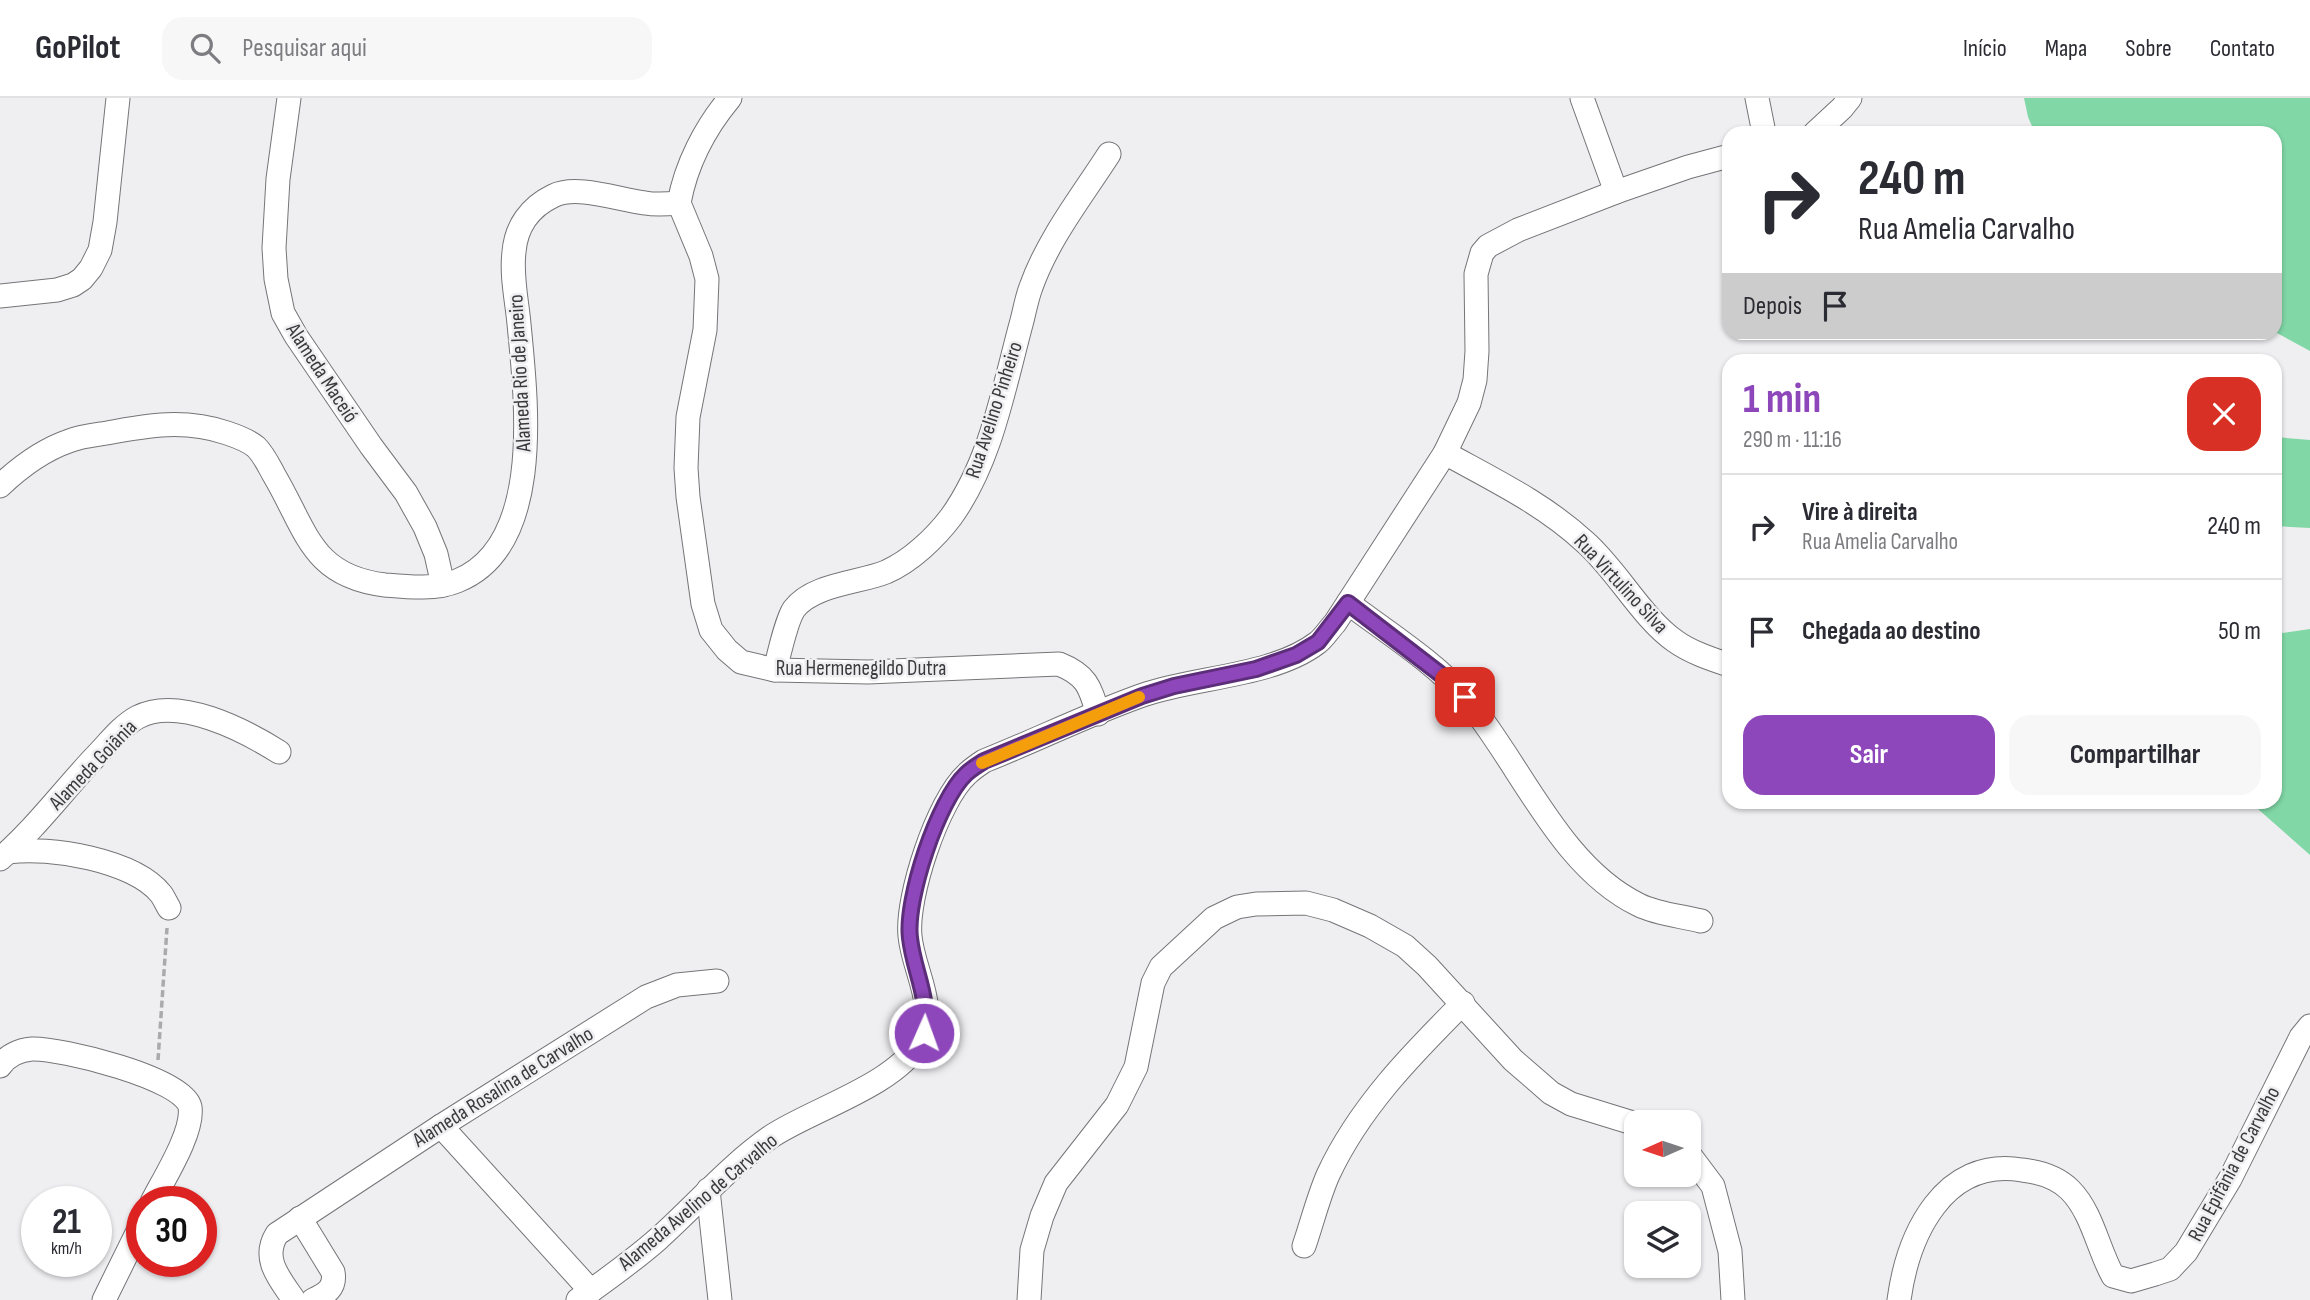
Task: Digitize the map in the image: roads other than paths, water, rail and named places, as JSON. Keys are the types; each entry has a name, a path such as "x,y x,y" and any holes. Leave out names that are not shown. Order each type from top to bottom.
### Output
{"street":[{"path":"0,296 57,290 73,285 92,268 100,250 103,231 118,98"},
{"name":"Alameda Maceió","path":"289,98 278,179 274,248 276,279 283,313 356,425 406,493 436,554 443,585"},
{"path":"679,203 683,181 702,140 730,98"},
{"path":"1582,98 1616,192"},
{"path":"1757,98 1763,126"},
{"path":"1823,126 1850,98"},
{"name":"Rua Avelino Pinheiro","path":"775,670 793,611 800,604 811,594 889,570 909,558 949,519 968,491 989,438 1031,287 1048,251 1109,154"},
{"name":"Alameda Avelino de Carvalho","path":"584,1296 658,1239 708,1191 772,1137 806,1116 874,1082 899,1064 918,1044 924,1033 927,1008 909,934 910,910 940,813 966,774 984,761 1142,696 1174,686 1256,669 1296,655 1318,642 1348,603 1445,453 1469,403 1475,380 1477,351 1476,274 1488,246 1518,230 1616,192 1722,158"},
{"name":"Alameda Rio de Janeiro","path":"0,486 16,471 47,451 71,440 160,425 191,424 213,428 256,446 315,550 345,576 367,583 408,587 443,585 466,576 482,566 505,534 515,510 522,481 526,453 526,406 514,253 523,221 542,202 556,194 571,192 649,204 679,203"},
{"name":"Rua Hermenegildo Dutra","path":"679,203 701,256 707,279 705,330 688,417 686,468 690,510 703,604 711,630 727,650 741,662 775,670 868,672 1059,664 1081,675 1090,687 1098,714"},
{"name":"Rua Virtulino Silva","path":"1445,453 1551,513 1587,543 1659,628 1676,642 1722,663"},
{"path":"1348,603 1435,670 1465,697 1563,839 1609,887 1641,906 1701,921"},
{"name":"Alameda Goiânia","path":"4,856 112,740 139,717 161,711 212,719 246,732 279,752"},
{"path":"4,856 27,849 56,850 118,868 153,886 162,894 169,908"},
{"path":"1029,1300 1032,1250 1042,1216 1056,1183 1116,1105 1136,1067 1153,983 1161,967 1214,919 1237,907 1306,903 1333,910 1370,926 1405,946 1463,1003 1513,1060 1551,1093 1571,1104 1624,1120"},
{"name":"Alameda Rosalina de Carvalho","path":"294,1300 272,1267 270,1249 276,1234 646,997 677,985 717,981"},
{"path":"1304,1246 1328,1176 1362,1113 1424,1042 1463,1003"},
{"name":"Rua Epifânia de Carvalho","path":"1899,1300 1906,1265 1928,1213 1966,1176 2008,1167 2043,1174 2071,1191 2084,1210 2113,1276 2131,1281 2170,1269 2186,1252 2230,1179 2301,1037 2310,1026"},
{"path":"0,1066 4,1060 21,1051 44,1050 76,1054 157,1080 181,1093 190,1107 185,1135 160,1186"},
{"path":"441,1126 584,1296"},
{"path":"1701,1170 1713,1186 1730,1251 1733,1300"},
{"path":"708,1191 720,1300"},
{"path":"300,1218 333,1272 334,1279 330,1289 313,1300"},
{"path":"104,1300 126,1255"}]}
